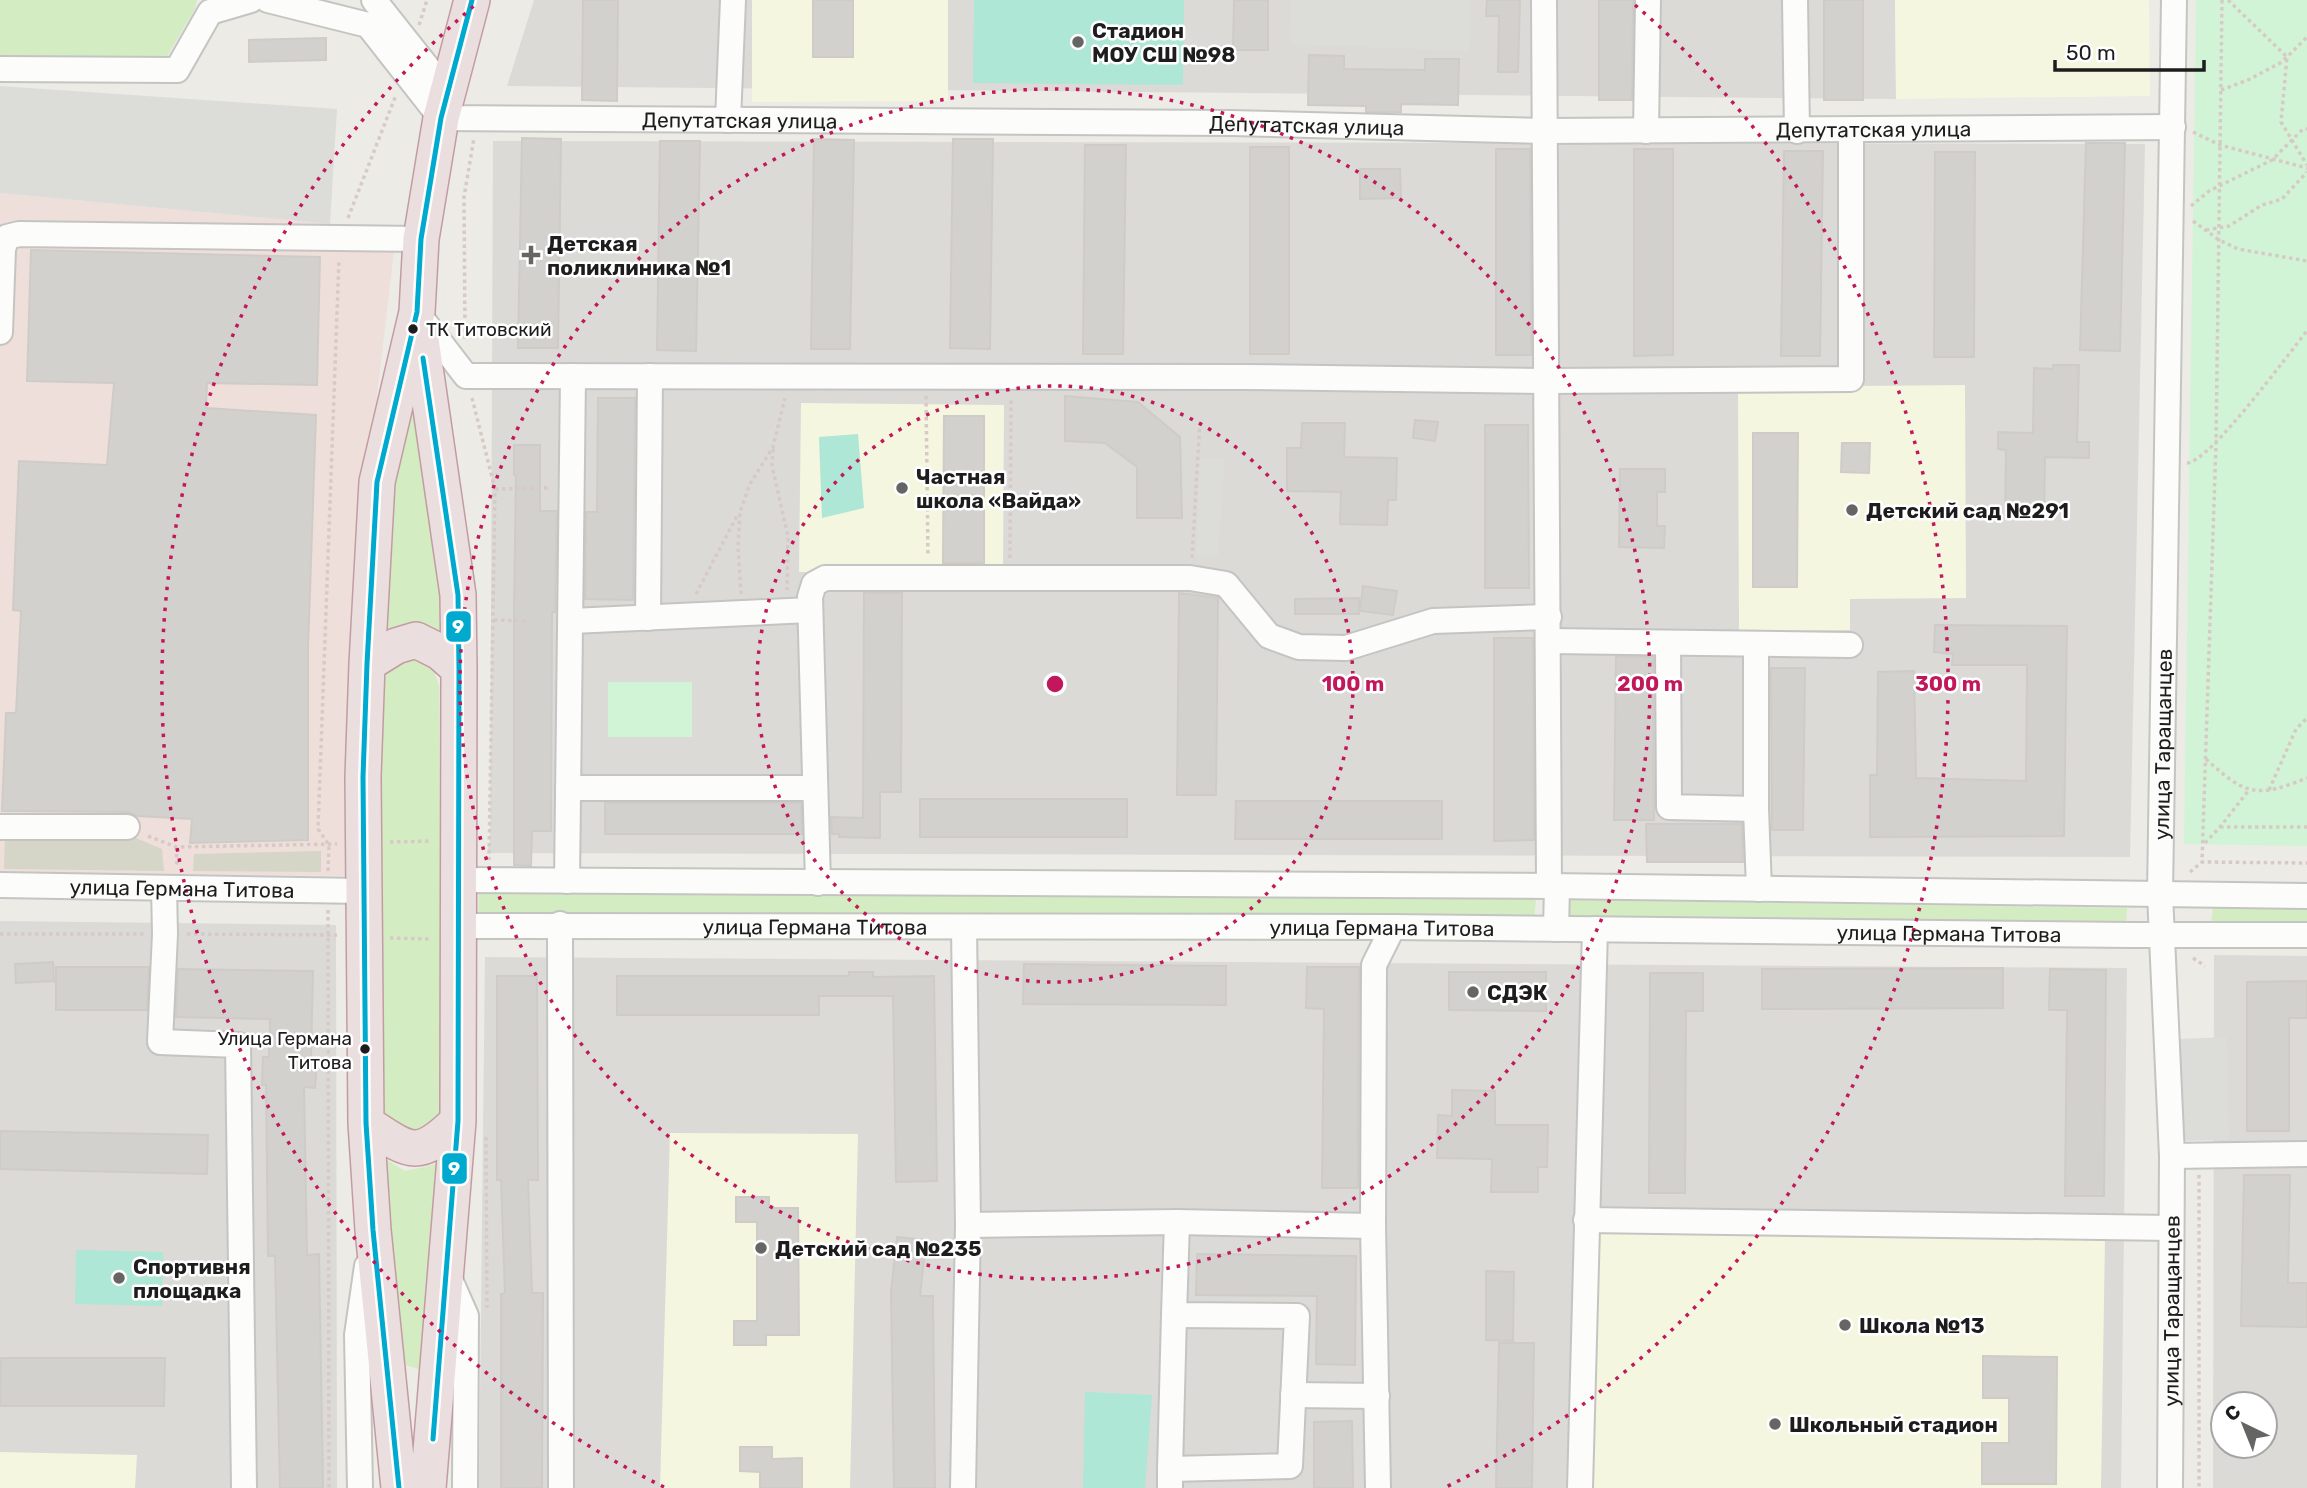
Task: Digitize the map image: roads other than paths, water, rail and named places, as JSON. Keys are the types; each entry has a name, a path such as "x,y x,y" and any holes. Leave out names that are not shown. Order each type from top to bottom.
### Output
{"highway":[{"path":"399,1488 373,1230 366,1123 363,843 367,664 377,482 416,312 421,239 443,104 472,0"},
{"path":"416,312 458,595 459,669 479,842 458,880 458,933 472,1123 447,1272 428,1488"},
{"path":"367,664 396,646 416,640 440,652 459,669"},
{"path":"366,1123 398,1144 419,1149 472,1123"}],"street":[{"path":"0,69 177,70 210,12 251,0"},
{"path":"268,0 368,25 405,73 443,104"},
{"path":"374,0 412,48 443,104"},
{"path":"728,120 733,0"},
{"path":"1544,0 1549,629 1556,929"},
{"path":"1646,131 1648,0"},
{"path":"1795,0 1797,131"},
{"name":"улица Таращанцев","path":"2170,1488 2172,1156 2161,894 2174,0"},
{"name":"Депутатская улица","path":"443,104 478,118 1230,123 1545,131 2173,127"},
{"path":"416,312 466,376 1245,377 1548,381 1851,379 1851,131"},
{"path":"0,332 3,249 7,237 19,234 421,239"},
{"path":"458,880 567,881 573,376"},
{"path":"648,618 650,376"},
{"path":"818,883 815,788 798,611 810,597 814,584 825,578 1190,578 1226,584 1269,636 1299,648 1346,648 1433,621 1549,629 1668,643 1850,645"},
{"path":"572,621 798,611"},
{"path":"1668,643 1669,807 1756,809"},
{"path":"1756,644 1759,889"},
{"path":"568,788 815,788"},
{"path":"0,827 127,827"},
{"name":"улица Германа Титова","path":"567,881 2307,895"},
{"name":"улица Германа Титова","path":"0,886 363,891"},
{"path":"164,888 165,934 160,1042 238,1045 244,1488"},
{"path":"560,924 561,1488"},
{"name":"улица Германа Титова","path":"458,933 560,924 2307,934"},
{"path":"963,1488 968,1225 964,927"},
{"path":"1378,1488 1373,1226 1374,965 1393,927"},
{"path":"1580,1488 1595,929"},
{"path":"2172,1156 2307,1154"},
{"path":"1587,1220 2171,1228"},
{"path":"968,1225 1177,1222 1373,1226"},
{"path":"1174,1315 1297,1315 1290,1466 1170,1478 1174,1315 1177,1222"},
{"path":"360,1488 357,1335 373,1230"},
{"path":"447,1272 466,1316 465,1488"},
{"path":"1293,1395 1377,1396"}],"place":[{"name":"Стадион МОУ СШ №98","path":"1078,42"},
{"name":"Детская поликлиника №1","path":"531,255"},
{"name":"ТК Титовский","path":"413,329"},
{"name":"Частная школа «Вайда»","path":"902,488"},
{"name":"Детский сад №291","path":"1852,510"},
{"name":"СДЭК","path":"1473,992"},
{"name":"Улица Германа Титова","path":"365,1049"},
{"name":"Детский сад №235","path":"761,1248"},
{"name":"Спортивня площадка","path":"119,1278"},
{"name":"Школа №13","path":"1845,1325"},
{"name":"Школьный стадион","path":"1775,1424"}]}
